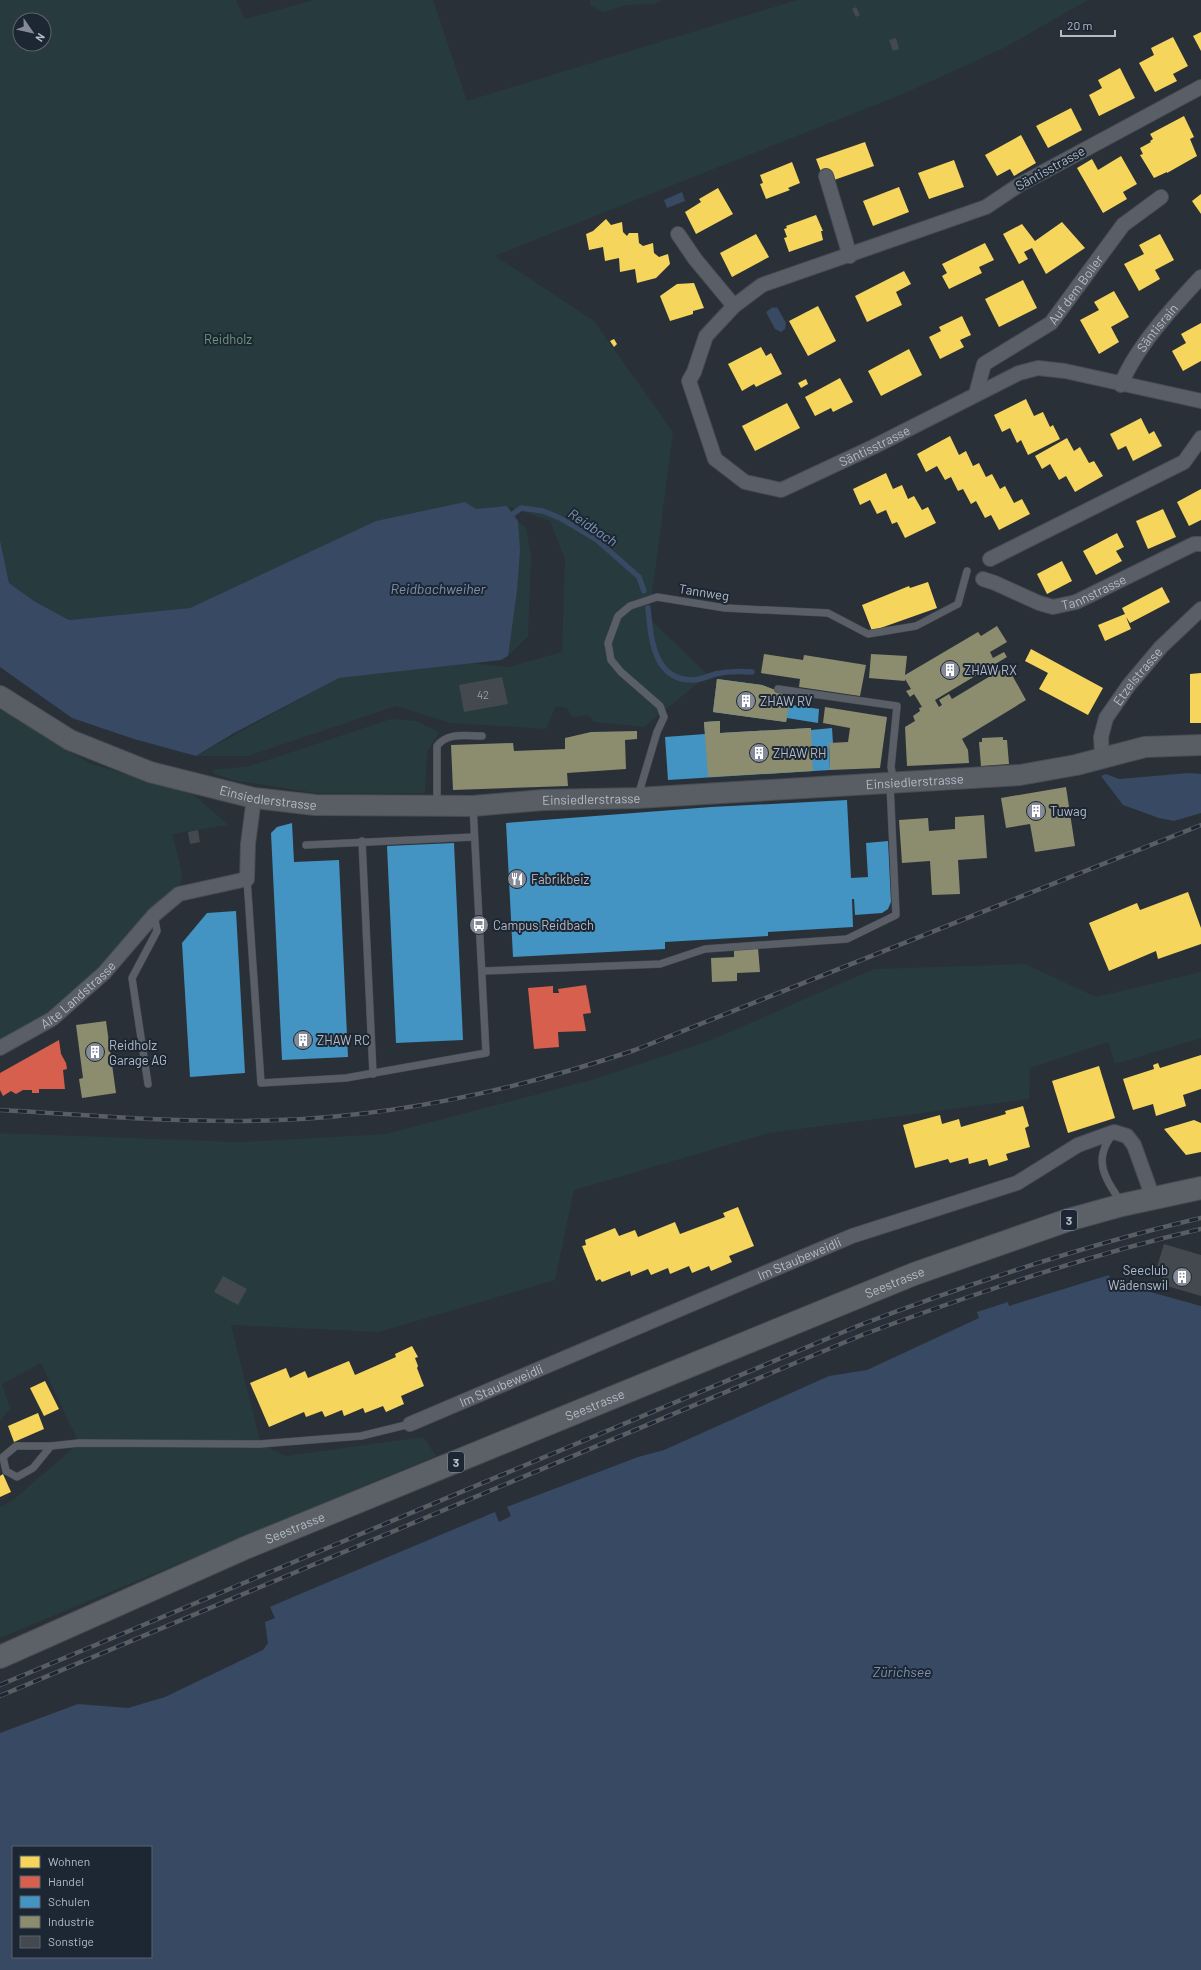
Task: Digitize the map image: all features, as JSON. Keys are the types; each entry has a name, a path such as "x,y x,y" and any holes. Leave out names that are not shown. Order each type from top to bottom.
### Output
{"main road":[{"name":"Einsiedlerstrasse","path":"0,696 70,740 143,769 254,798 315,805 437,807 473,806 543,800 637,798 1020,775 1076,765 1145,747 1201,745"},
{"name":"Seestrasse","path":"0,1657 245,1548 914,1274 1068,1220 1122,1205 1201,1188"}],"street":[{"name":"Säntisstrasse","path":"1201,87 1019,184 986,207 850,256 762,285 734,306 706,336 694,372 689,381 716,459 745,482 781,490 1019,373 1038,368 1064,371 1121,385 1201,401"},
{"path":"826,176 850,256"},
{"name":"Auf dem Boller","path":"976,394 984,364 1051,323 1123,225 1161,197"},
{"path":"678,234 734,306"},
{"name":"Säntisrain","path":"1121,385 1127,371 1170,311 1201,277"},
{"path":"990,559 1184,462 1201,438"},
{"name":"Tannstrasse","path":"983,579 1039,603 1053,607 1076,602 1194,544 1201,544"},
{"name":"Etzelstrasse","path":"1102,757 1101,737 1106,718 1129,685 1161,648 1201,609"},
{"path":"247,879 248,844 254,798"},
{"name":"Alte Landstrasse","path":"0,1048 52,1019 104,973 154,915 178,894 247,879"},
{"path":"1114,1132 1127,1136 1134,1145 1153,1198"},
{"name":"Im Staubeweidli","path":"410,1424 852,1236 1017,1183 1057,1156 1078,1145 1114,1132"}],"lane":[{"name":"Tannweg","path":"637,798 657,732 664,717 660,706 621,672 611,660 608,643 618,616 630,606 657,596 725,608 828,613 868,634 916,626 958,604 967,571"},
{"path":"482,971 660,964 705,950 847,940 896,915 891,767 897,706 778,689"},
{"path":"437,807 437,746 442,739 451,736 482,736"},
{"path":"247,879 261,1084 346,1078 486,1053 473,806"},
{"path":"306,845 474,837"},
{"path":"362,842 373,1074"},
{"path":"148,1084 132,978 157,931 154,915"},
{"path":"1114,1132 1101,1153 1102,1167 1122,1205"},
{"path":"51,1446 33,1468 17,1477 6,1471 3,1457 16,1446 51,1446 79,1443 260,1444 361,1436 410,1424"}],"green space":[{"name":"Reidholz","path":"0,0 236,0 245,19 314,0 433,0 467,101 797,0 1088,0 1006,47 905,93 495,256 593,320 673,432 649,618 708,675 644,727 594,722 588,715 572,717 567,708 556,706 546,729 451,723 396,706 248,756 196,756 339,678 471,663 508,667 562,652 565,559 550,521 507,506 190,608 69,620 34,601 9,583 0,540"},
{"path":"590,0 662,0 654,4 627,5 603,12 590,5"},
{"path":"518,521 526,528 531,556 528,636 508,656"},
{"path":"0,709 89,763 194,795 228,825 172,834 182,873 179,894 52,1019 0,1045"},
{"path":"391,719 416,721 439,732 427,752 425,793 315,793 233,780 214,774 213,770 250,766"},
{"path":"1025,964 1096,997 1201,972 1201,1038 1115,1064 1108,1042 1030,1068 1029,1099 769,1133 574,1190 555,1280 379,1332 231,1325 261,1444 286,1456 423,1437 436,1456 0,1638 0,1507 13,1500 79,1443 41,1363 2,1384 10,1409 0,1421 0,1133 240,1142 386,1134 595,1079 709,1041 874,969"}],"water":[{"path":"682,192 685,201 667,208 664,200"},
{"path":"773,307 777,307 786,323 785,329 781,332 775,329 766,312"},
{"name":"Reidbachweiher","path":"465,502 476,509 507,506 518,521 520,550 517,591 508,656 501,660 339,678 234,733 196,756 134,739 72,718 0,667 0,540 9,583 34,601 69,620 190,608 376,521"},
{"path":"1189,773 1201,774 1201,813 1174,821 1159,818 1123,805 1101,776 1106,774 1119,779"},
{"name":"Zürichsee","path":"1109,1275 1113,1291 1136,1288 1201,1306 1201,1970 0,1970 0,1733 78,1704 128,1708 165,1697 263,1650 268,1643 265,1622 275,1618 270,1607 495,1512 499,1522 511,1516 507,1507 638,1457 664,1450 829,1376 867,1370 979,1318 977,1312 1008,1302 1009,1306"}],"building: Wohnen":[{"path":"1201,32 1201,51 1193,36"},
{"path":"1173,37 1188,66 1173,74 1177,81 1155,92 1139,63 1154,55 1151,48"},
{"path":"1120,68 1135,98 1099,116 1089,95 1102,88 1098,80"},
{"path":"1071,108 1082,130 1048,148 1036,126"},
{"path":"1184,116 1194,137 1190,139 1197,156 1167,173 1154,178 1140,155 1143,154 1140,148 1151,142 1150,141 1153,139 1150,134"},
{"path":"1021,135 1036,163 1014,176 1010,169 997,176 985,155"},
{"path":"865,142 874,166 834,180 830,169 821,172 816,159"},
{"path":"1121,156 1137,184 1123,192 1127,199 1103,213 1077,168 1092,159 1098,170"},
{"path":"954,160 964,187 929,199 918,173"},
{"path":"792,162 800,183 788,188 790,190 766,199 760,184 763,183 760,175"},
{"path":"899,187 909,212 873,226 863,201"},
{"path":"718,188 733,214 696,234 685,212 701,202 699,199"},
{"path":"1201,194 1201,214 1192,201"},
{"path":"816,215 823,231 821,231 823,240 789,252 784,238 787,237 784,229 787,228 786,226"},
{"path":"606,219 611,225 622,222 623,232 627,236 629,233 638,233 639,243 643,246 653,243 654,253 659,257 668,254 670,264 656,278 637,283 635,269 620,272 619,258 605,261 603,247 589,250 586,234 593,231"},
{"path":"1062,222 1085,248 1046,274 1032,248 1024,252 1028,259 1019,264 1003,234 1022,224 1035,241"},
{"path":"756,234 769,257 732,277 720,253"},
{"path":"1160,234 1174,260 1155,270 1160,279 1139,291 1124,264 1144,254 1139,245"},
{"path":"985,243 994,260 979,267 982,273 949,289 942,276 947,273 942,264"},
{"path":"904,271 911,284 896,292 902,305 867,322 855,296"},
{"path":"1023,280 1037,308 999,327 985,299"},
{"path":"694,283 704,308 693,311 693,314 670,321 660,296 677,284"},
{"path":"1114,291 1129,317 1111,327 1119,342 1099,354 1080,320 1099,310 1094,302"},
{"path":"818,306 836,341 808,356 789,321"},
{"path":"962,316 971,335 960,340 964,347 940,359 929,337 941,331 939,327"},
{"path":"1201,323 1201,361 1183,371 1172,351 1186,343 1181,334"},
{"path":"614,339 617,344 614,347 610,341"},
{"path":"761,347 766,356 771,353 782,374 756,387 754,384 742,391 728,364"},
{"path":"909,349 922,375 881,396 868,371"},
{"path":"840,378 853,402 833,412 831,408 815,416 805,397"},
{"path":"806,379 808,384 801,388 798,383"},
{"path":"1026,399 1034,416 1043,412 1050,427 1053,425 1060,439 1028,455 1021,440 1017,443 1010,428 1002,432 994,415"},
{"path":"787,403 800,428 755,451 742,426"},
{"path":"1141,418 1149,434 1154,431 1162,446 1133,461 1126,446 1118,450 1110,434"},
{"path":"950,436 959,455 966,451 973,466 979,463 986,477 992,474 1000,489 1005,486 1014,503 1022,499 1030,514 999,530 991,515 985,518 976,501 971,504 963,489 958,491 951,477 945,480 937,466 926,472 917,454"},
{"path":"1067,438 1074,451 1080,447 1089,463 1094,461 1103,476 1075,492 1066,476 1059,480 1050,464 1042,469 1035,456"},
{"path":"886,473 893,489 902,485 908,499 914,496 922,510 928,507 936,523 905,538 897,522 892,524 886,510 877,514 870,500 860,505 853,489"},
{"path":"1201,489 1201,520 1189,526 1177,502"},
{"path":"1163,509 1176,537 1148,549 1136,521"},
{"path":"1117,533 1124,547 1116,551 1122,561 1096,575 1083,551"},
{"path":"1062,561 1072,581 1047,594 1037,574"},
{"path":"928,582 937,608 872,631 862,605 909,586 910,588"},
{"path":"1162,587 1170,602 1130,623 1126,617 1131,629 1105,641 1098,625 1125,614 1122,608"},
{"path":"1031,649 1103,688 1088,715 1039,689 1048,673 1025,661"},
{"path":"1201,673 1201,723 1190,723 1190,674"},
{"path":"1188,892 1201,928 1201,944 1158,959 1156,951 1109,971 1089,923 1137,903 1140,910"},
{"path":"1201,1055 1201,1089 1183,1095 1186,1106 1156,1116 1153,1104 1133,1110 1123,1079 1154,1069 1153,1065 1158,1063 1160,1068"},
{"path":"1099,1066 1115,1118 1068,1133 1052,1081"},
{"path":"1023,1106 1029,1126 1025,1128 1030,1147 1006,1154 1008,1160 989,1166 987,1159 969,1164 968,1158 950,1163 948,1159 915,1168 903,1125 940,1115 942,1124 959,1119 961,1127 1006,1114 1005,1111"},
{"path":"1194,1120 1201,1123 1201,1152 1186,1155 1164,1129"},
{"path":"738,1207 754,1246 729,1256 732,1262 711,1271 709,1266 692,1273 689,1266 670,1274 668,1268 651,1275 648,1269 631,1276 630,1271 602,1282 600,1279 596,1281 582,1246 586,1245 585,1240 615,1228 619,1236 635,1230 638,1237 675,1222 680,1234 725,1217 723,1213"},
{"path":"412,1346 418,1357 415,1358 418,1366 417,1368 424,1386 401,1396 404,1404 386,1412 383,1406 365,1413 363,1408 344,1416 342,1410 325,1417 322,1411 306,1417 304,1412 269,1427 250,1383 286,1368 290,1378 305,1371 308,1378 349,1361 355,1375 396,1357 395,1354"},
{"path":"45,1381 59,1409 44,1416 30,1388"},
{"path":"38,1413 44,1429 14,1442 8,1426"},
{"path":"3,1474 11,1492 0,1497 0,1476"}],"building: Handel":[{"path":"586,985 591,1013 583,1014 586,1031 558,1032 559,1047 534,1049 528,988 553,986 553,993 559,993 558,989"},
{"path":"59,1040 61,1054 66,1063 67,1069 63,1070 65,1089 39,1089 39,1093 32,1093 32,1090 23,1090 16,1094 11,1091 3,1096 0,1090 0,1073"}],"building: Schulen":[{"name":"ZHAW RV","path":"717,679 762,685 783,693 782,699 778,698 778,703 819,709 818,723 787,718 786,722 713,712"},
{"name":"ZHAW RH","path":"720,721 720,733 832,728 833,743 829,743 830,770 668,780 665,737 705,734 704,722"},
{"path":"847,800 851,878 868,877 866,843 888,841 891,902 888,909 882,913 855,915 854,899 852,899 853,927 768,932 768,936 665,942 665,949 513,957 506,823 711,807"},
{"path":"292,823 294,862 339,860 348,1057 282,1060 271,833 277,827"},
{"path":"454,843 463,1040 396,1043 387,846"},
{"path":"236,911 245,1073 190,1077 182,943 207,913"}],"building: Industrie":[{"path":"997,626 1007,642 990,652 993,658 1004,652 1007,657 935,700 939,707 942,705 939,700 949,694 952,699 1007,666 1026,700 962,739 968,750 969,763 907,766 905,727 915,721 913,716 920,711 919,708 922,707 914,694 910,697 906,691 911,689 905,679 905,681 869,678 871,654 907,656 905,675 978,632 981,636"},
{"path":"764,654 803,660 804,655 866,665 860,696 799,687 800,679 761,673"},
{"name":"ZHAW RV","path":"717,679 762,685 783,693 782,699 778,698 778,703 789,704 786,722 713,712"},
{"path":"825,707 887,717 880,768 830,770 829,743 848,742 850,728 823,723"},
{"name":"ZHAW RH","path":"720,721 720,733 811,728 813,771 708,777 704,722"},
{"path":"637,731 637,739 625,740 626,769 567,773 568,786 453,790 451,745 513,743 514,751 565,749 565,738 591,732"},
{"path":"1003,737 1003,740 1007,740 1009,764 981,766 979,742 982,742 982,738"},
{"name":"Tuwag","path":"1066,787 1075,846 1035,852 1030,824 1006,828 1001,798"},
{"path":"984,815 987,858 958,860 960,894 932,895 930,861 902,863 899,820 928,818 929,831 955,829 955,817"},
{"path":"758,948 760,972 737,973 737,981 712,982 711,958 734,957 734,949"},
{"name":"Reidholz Garage AG","path":"106,1021 116,1093 82,1098 79,1079 83,1078 76,1025"}],"building: Sonstige":[{"path":"856,7 860,15 856,17 852,9"},
{"path":"896,38 899,49 893,51 889,40"},
{"path":"502,677 508,704 464,712 459,685"},
{"path":"198,830 200,842 190,844 188,832"},
{"name":"Seeclub Wädenswil","path":"1164,1244 1201,1255 1201,1296 1160,1284 1165,1269 1157,1267"},
{"path":"223,1276 247,1289 238,1305 214,1292"}],"waterway":[{"name":"Reidbach","path":"513,514 521,508 543,511 560,518 597,540 639,577 644,591"},
{"name":"Reidbach","path":"648,608 653,644 657,656 662,666 670,673 680,678 694,680 725,672 752,672"}],"railway":[{"path":"0,1110 173,1120 278,1120 369,1113 459,1098 503,1088 548,1077 635,1050 1201,825"},
{"path":"0,1685 860,1325 944,1294 1029,1266 1114,1240 1201,1218"},
{"path":"0,1696 862,1335 945,1305 1030,1277 1115,1251 1201,1229"}],"place":[{"name":"ZHAW RX","path":"950,670"},
{"name":"ZHAW RV","path":"746,701"},
{"name":"ZHAW RH","path":"759,753"},
{"name":"Tuwag","path":"1036,811"},
{"name":"Fabrikbeiz","path":"517,879"},
{"name":"Campus Reidbach","path":"479,925"},
{"name":"ZHAW RC","path":"303,1040"},
{"name":"Reidholz Garage AG","path":"95,1052"},
{"name":"Seeclub Wädenswil","path":"1182,1277"}]}
